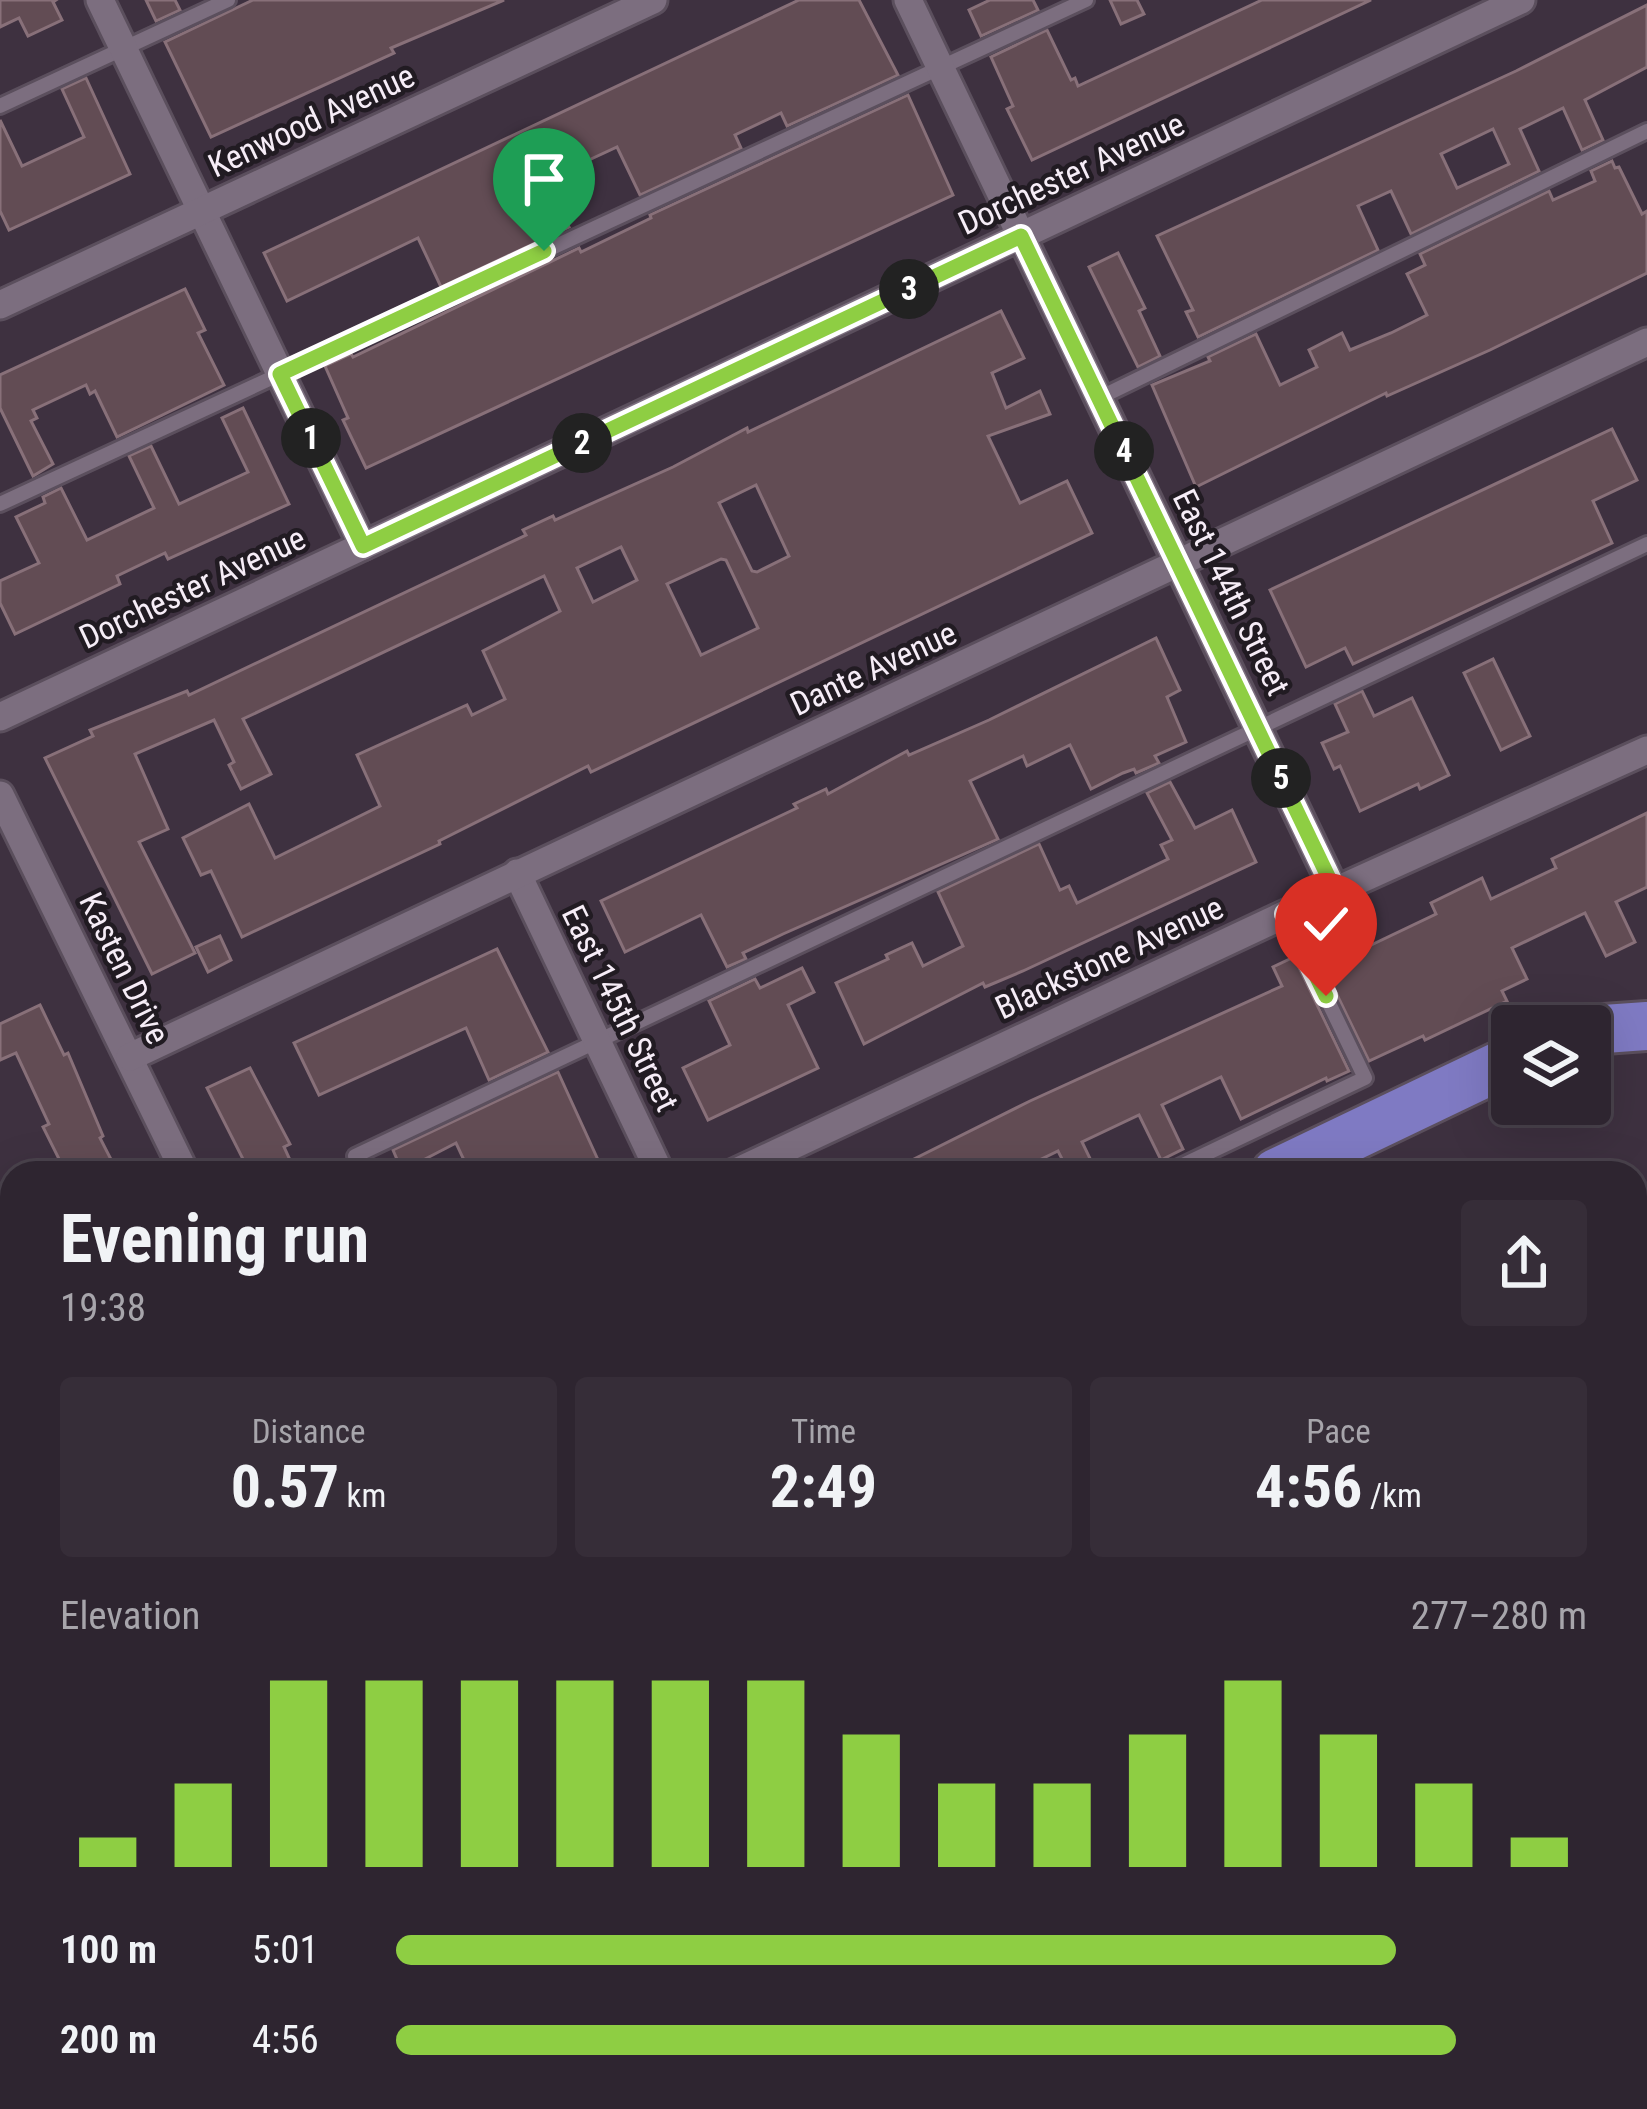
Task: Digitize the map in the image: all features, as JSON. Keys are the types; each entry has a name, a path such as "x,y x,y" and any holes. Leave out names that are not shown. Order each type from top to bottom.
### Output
{"highway":[{"path":"1611,1029 1647,1026"},
{"path":"1301,1161 1491,1070"}],"street":[{"path":"100,0 363,546"},
{"name":"Kenwood Avenue","path":"0,305 653,0"},
{"name":"East 144th Street","path":"908,0 1335,891"},
{"name":"Dorchester Avenue","path":"0,717 1521,0"},
{"name":"Dante Avenue","path":"130,1058 1647,341"},
{"name":"Blackstone Avenue","path":"760,1161 1647,750"},
{"name":"Kasten Drive","path":"0,795 179,1161"},
{"name":"East 145th Street","path":"518,873 654,1161"}],"lane":[{"path":"0,106 228,0"},
{"path":"0,503 1086,0"},
{"path":"1099,398 1647,131"},
{"path":"355,1156 1647,544"},
{"path":"1191,1161 1365,1078 1286,914"}],"building":[{"path":"0,0 56,0 62,20 28,36 19,18 0,27"},
{"path":"146,0 175,0 180,10 156,21"},
{"path":"253,0 504,0 391,48 394,53 211,137 165,42"},
{"path":"799,0 859,0 898,75 787,126 781,113 735,135 741,148 640,195 617,147 546,180 569,227 441,287 418,238 287,301 264,253"},
{"path":"990,0 1033,0 1038,10 981,36 969,10"},
{"path":"1110,0 1137,0 1144,14 1121,24"},
{"path":"1262,0 1371,0 1032,160 1007,109 1013,106 991,57 1047,30 1078,86"},
{"path":"1647,5 1647,67 1585,100 1603,140 1582,150 1563,108 1520,129 1539,171 1411,234 1391,191 1358,206 1378,250 1198,337 1186,312 1193,310 1157,236 1516,71","holes":["1493,129 1509,164 1457,188 1441,154"]},
{"path":"86,78 130,174 9,230 0,211 0,120 22,166 84,137 62,89"},
{"path":"908,95 953,195 366,468 325,366 353,357 579,248 581,252"},
{"path":"1612,161 1642,214 1647,211 1647,273 1196,487 1152,385 1210,361 1208,357 1256,334 1280,385 1317,367 1309,350 1342,333 1350,350 1391,333 1427,315 1407,274 1425,265 1420,254 1549,191 1553,200 1595,181 1591,171"},
{"path":"1118,253 1145,308 1139,311 1160,356 1138,367 1089,267"},
{"path":"185,289 205,330 198,333 224,385 117,437 95,391 90,394 86,385 33,410 37,418 31,421 53,464 33,476 0,408 0,375"},
{"path":"1001,311 1024,358 992,373 1006,408 1040,391 1050,414 988,436 1020,503 1067,481 1092,533 591,772 588,766 440,844 242,937 211,871 201,875 183,838 249,804 275,858 380,806 357,755 467,705 472,715 505,699 483,651 560,611 544,576 243,719 271,774 241,789 214,720 135,754 168,829 139,842 195,953 152,974 45,758 93,736 90,730 187,691 189,695 526,535 523,530 673,467 747,428 748,432","holes":["756,485 789,556 757,572 752,571 719,503","621,547 637,580 593,602 577,568","726,560 758,628 701,655 667,584"]},
{"path":"243,408 289,504 168,559 165,553 117,576 120,584 15,634 0,603 0,581 39,563 16,517 45,503 43,497 61,488 87,540 154,508 129,456 151,446 179,504 248,472 222,418"},
{"path":"1612,429 1637,480 1593,501 1612,543 1353,664 1345,648 1306,667 1270,590"},
{"path":"1156,638 1180,690 1167,697 1186,742 1155,756 1159,763 1091,789 1070,745 1027,766 1023,756 970,781 998,839 783,934 743,953 746,959 727,967 701,915 625,952 601,901 797,808 794,804 826,789 828,794 907,751 909,755 989,720"},
{"path":"1493,659 1530,736 1501,750 1464,673"},
{"path":"1362,691 1374,716 1412,698 1449,775 1360,811 1340,766 1334,769 1322,743 1348,732 1335,704"},
{"path":"1170,782 1195,828 1232,810 1256,862 1023,971 985,987 983,983 864,1044 836,983 912,943 923,966 963,946 938,892 1039,844 1060,890 1069,886 1077,903 1168,859 1161,845 1172,840 1147,793"},
{"path":"1647,813 1647,887 1616,902 1635,942 1606,956 1585,913 1512,948 1527,979 1502,991 1507,1001 1369,1061 1314,947 1338,936 1348,956 1436,914 1431,903 1482,878 1491,899 1556,868 1552,859"},
{"path":"220,936 231,960 208,972 196,947"},
{"path":"497,949 548,1052 489,1080 466,1028 319,1095 294,1043"},
{"path":"1294,957 1349,1071 1241,1119 1221,1077 1162,1105 1183,1149 1161,1160 1139,1115 1082,1142 1091,1161 1063,1161 1058,1151 1038,1161 910,1161 1282,986 1273,967"},
{"path":"802,968 814,992 788,1005 818,1068 708,1120 683,1068 730,1045 709,1001 755,979 760,988"},
{"path":"40,1005 64,1055 68,1053 112,1161 60,1161 43,1127 49,1124 16,1053 0,1060 0,1024"},
{"path":"250,1068 290,1144 284,1147 290,1161 244,1161 207,1088"},
{"path":"558,1072 599,1161 464,1161 456,1143 421,1161 398,1161 393,1150"}],"route":[{"path":"544,251 280,374 363,546 1021,236 1335,891 1286,914 1326,996"}]}
